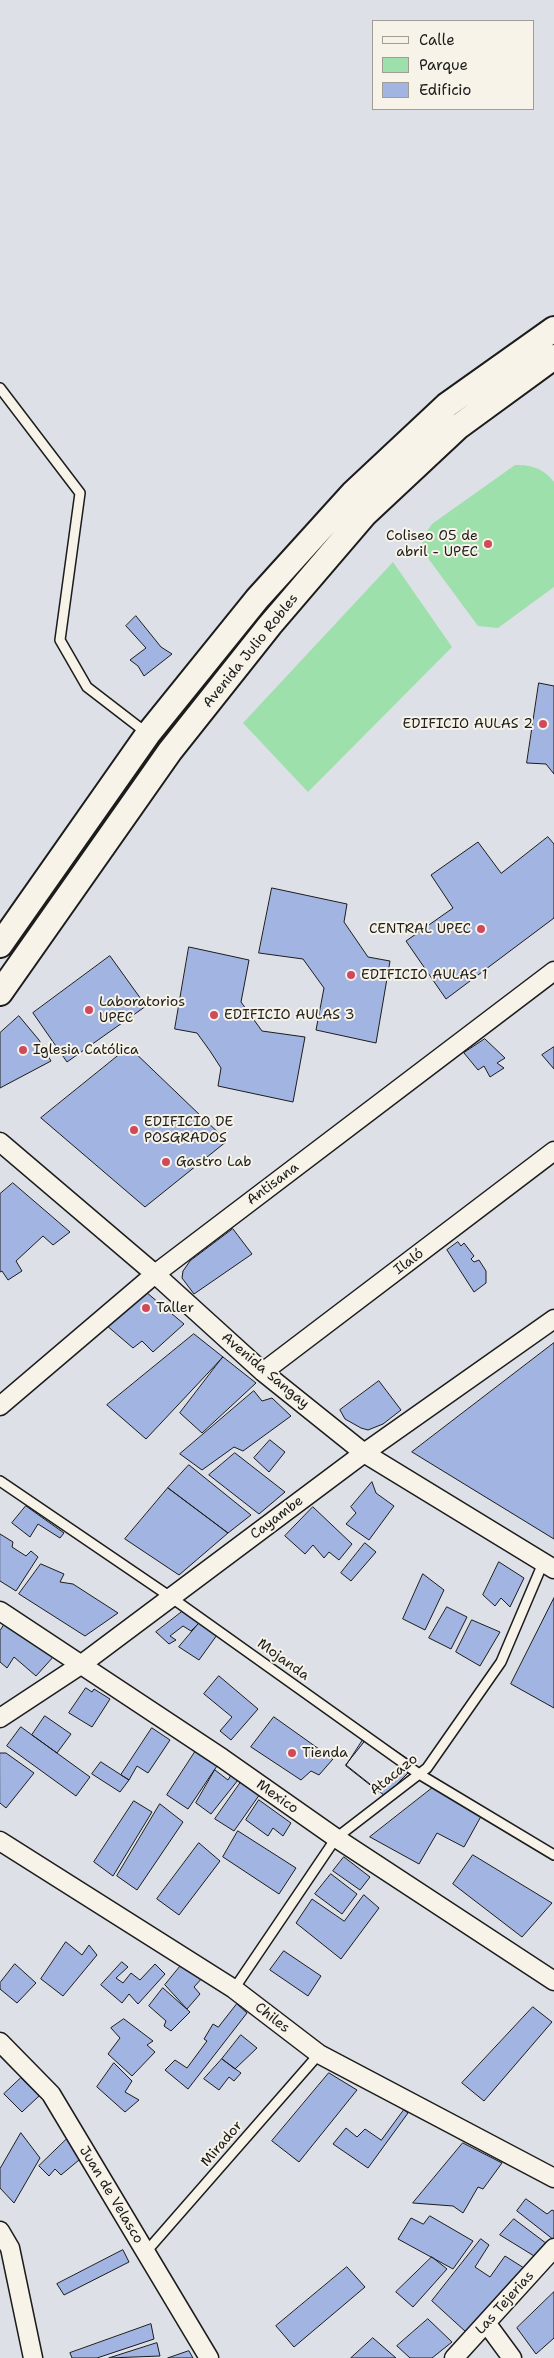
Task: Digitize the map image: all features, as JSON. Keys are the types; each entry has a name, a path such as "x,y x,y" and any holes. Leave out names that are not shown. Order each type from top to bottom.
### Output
{"main road":[{"name":"Avenida Julio Robles","path":"0,945 148,734 257,599 353,493 447,405 553,331"},
{"name":"Avenida Julio Robles","path":"0,993 170,751 270,625 365,514 458,427 554,357"}],"street":[{"name":"Antisana","path":"0,1406 155,1274 554,971"},
{"name":"Avenida Sangay","path":"0,1142 155,1274 263,1372 364,1452 549,1566"},
{"name":"Ilaló","path":"263,1372 554,1152"},
{"name":"Cayambe","path":"0,1718 82,1664 364,1452 554,1319"},
{"name":"Mexico","path":"0,1612 82,1664 336,1838 554,1981"},
{"name":"Chiles","path":"0,1841 234,1989 319,2054 554,2178"},
{"name":"Juan de Velasco","path":"0,2042 51,2094 209,2358"},
{"path":"0,2231 10,2248 33,2358"},
{"name":"Las Tejerias","path":"454,2358 487,2324 554,2248"},
{"path":"487,2324 512,2358"}],"lane":[{"path":"0,388 80,493 60,640 87,687 148,734"},
{"name":"Mojanda","path":"0,1481 172,1598 418,1774 554,1855"},
{"name":"Atacazo","path":"234,1989 336,1838 427,1768 501,1662 549,1566"},
{"name":"Mirador","path":"145,2253 319,2054"}],"green space":[{"name":"Coliseo 05 de abril - UPEC","path":"515,465 537,468 546,473 554,482 554,587 498,628 478,626 422,550 423,537 432,524"},
{"path":"393,562 452,647 308,792 243,723"}],"building":[{"path":"136,616 161,647 172,654 144,676 138,666 130,660 146,648 126,626"},
{"name":"EDIFICIO AULAS 2","path":"539,683 554,686 554,774 546,764 527,763"},
{"name":"CENTRAL UPEC","path":"548,837 554,844 554,918 446,999 406,941 453,908 431,875 478,842 501,873"},
{"name":"EDIFICIO AULAS 1","path":"272,888 347,904 344,922 368,957 390,961 376,1043 316,1030 324,988 303,959 259,953"},
{"name":"EDIFICIO AULAS 3","path":"189,947 249,960 241,1002 262,1031 305,1037 293,1102 218,1086 221,1068 197,1033 175,1029"},
{"name":"Laboratorios UPEC","path":"110,956 146,1006 67,1062 33,1013"},
{"name":"Iglesia Católica","path":"19,1016 39,1040 51,1061 0,1088 0,1033"},
{"path":"485,1039 505,1058 497,1063 504,1068 490,1077 484,1066 478,1070 464,1053"},
{"name":"EDIFICIO DE POSGRADOS","path":"129,1047 227,1141 145,1207 41,1118"},
{"path":"554,1047 554,1069 542,1055"},
{"path":"13,1183 70,1232 53,1245 43,1236 16,1261 22,1271 8,1280 2,1271 0,1272 0,1194"},
{"path":"233,1229 252,1254 194,1294 182,1278 183,1271 190,1261"},
{"path":"458,1242 461,1246 464,1243 474,1256 471,1259 474,1262 479,1260 486,1271 486,1283 474,1292 447,1250"},
{"name":"Taller","path":"146,1292 184,1324 153,1352 142,1341 133,1348 106,1325"},
{"path":"194,1334 223,1357 146,1439 107,1405"},
{"path":"554,1343 554,1539 412,1452"},
{"path":"223,1357 256,1383 202,1433 180,1413"},
{"path":"379,1381 401,1410 383,1424 368,1430 345,1419 340,1410"},
{"path":"254,1391 262,1401 272,1398 291,1416 243,1451 234,1447 202,1470 180,1454"},
{"path":"270,1440 285,1452 269,1472 254,1458"},
{"path":"235,1453 285,1492 259,1514 209,1475"},
{"path":"189,1465 251,1515 228,1533 168,1488"},
{"path":"372,1482 376,1493 394,1506 369,1540 346,1524 356,1513 351,1507"},
{"path":"168,1488 228,1533 179,1575 125,1539"},
{"path":"26,1506 64,1533 60,1538 38,1524 30,1537 12,1523"},
{"path":"313,1507 352,1544 339,1560 329,1552 324,1558 313,1545 305,1554 285,1536"},
{"path":"0,1534 13,1542 12,1547 26,1556 31,1551 38,1557 16,1591 0,1581"},
{"path":"365,1543 376,1552 351,1581 341,1573"},
{"path":"499,1562 524,1578 510,1607 501,1598 495,1606 483,1595"},
{"path":"41,1564 64,1574 60,1582 73,1584 118,1613 85,1636 19,1594"},
{"path":"423,1574 444,1590 425,1630 403,1619"},
{"path":"554,1598 554,1708 511,1684"},
{"path":"447,1607 467,1617 451,1649 429,1638"},
{"path":"187,1608 201,1621 191,1631 183,1626 170,1636 176,1640 169,1644 156,1632"},
{"path":"7,1620 54,1656 36,1676 14,1657 7,1668 0,1662 0,1631"},
{"path":"472,1620 500,1632 480,1666 456,1652"},
{"path":"201,1621 217,1635 199,1660 179,1647"},
{"path":"219,1676 258,1709 231,1740 220,1731 232,1717 204,1694"},
{"path":"86,1688 92,1692 94,1689 110,1699 92,1727 69,1713"},
{"path":"45,1716 71,1734 57,1753 32,1735"},
{"name":"Tienda","path":"274,1717 333,1759 319,1775 311,1771 301,1780 251,1747"},
{"path":"21,1727 90,1777 76,1796 7,1746"},
{"path":"152,1728 170,1740 148,1773 137,1766 129,1780 121,1775"},
{"path":"368,1732 411,1761 379,1792 346,1766"},
{"path":"370,1735 416,1765 385,1796 346,1765"},
{"path":"197,1749 219,1763 188,1809 167,1795"},
{"path":"0,1753 6,1753 34,1773 6,1808 0,1803"},
{"path":"101,1762 129,1780 120,1792 92,1774"},
{"path":"215,1770 228,1780 231,1775 238,1780 211,1814 196,1803"},
{"path":"241,1782 260,1794 234,1831 215,1819"},
{"path":"440,1782 484,1811 464,1847 437,1833 419,1864 370,1837"},
{"path":"259,1800 291,1823 283,1836 273,1828 268,1836 246,1820"},
{"path":"134,1801 152,1812 113,1876 94,1862"},
{"path":"160,1804 183,1822 137,1890 117,1876"},
{"path":"238,1831 296,1868 279,1894 223,1857"},
{"path":"199,1843 220,1861 179,1915 157,1899"},
{"path":"473,1855 552,1903 522,1937 453,1884"},
{"path":"344,1857 370,1877 360,1890 333,1871"},
{"path":"331,1874 357,1894 342,1914 315,1894"},
{"path":"364,1895 379,1908 341,1959 296,1923 312,1899 344,1921"},
{"path":"66,1942 82,1955 89,1945 97,1955 63,1996 41,1979"},
{"path":"284,1951 321,1976 308,1996 270,1970"},
{"path":"122,1962 128,1967 116,1978 123,1983 131,1973 140,1980 155,1964 165,1974 138,2004 129,1994 122,2003 101,1985"},
{"path":"183,1963 204,1976 194,1987 200,1994 187,2009 165,1985"},
{"path":"15,1964 36,1983 17,2003 0,1989 0,1983"},
{"path":"163,1988 190,2012 171,2031 164,2026 166,2021 149,2006"},
{"path":"237,2004 247,2013 188,2089 165,2070 175,2060 187,2068 207,2041 204,2039 213,2024 218,2027"},
{"path":"533,2007 552,2022 484,2101 462,2083"},
{"path":"124,2019 153,2041 147,2045 155,2052 132,2076 108,2054 120,2038 111,2028"},
{"path":"241,2035 257,2048 235,2069 222,2059"},
{"path":"222,2059 241,2073 234,2081 229,2077 219,2090 204,2079"},
{"path":"114,2063 132,2081 125,2092 139,2100 125,2112 97,2087"},
{"path":"329,2073 357,2090 299,2162 272,2141"},
{"path":"21,2078 39,2096 22,2112 4,2094"},
{"path":"404,2110 408,2113 368,2168 333,2144 346,2128 357,2137 365,2129 381,2140"},
{"path":"21,2133 40,2158 14,2203 0,2188 0,2169"},
{"path":"69,2137 85,2155 61,2175 55,2169 49,2176 39,2166"},
{"path":"463,2143 502,2163 483,2189 478,2187 463,2213 453,2206 413,2203"},
{"path":"526,2199 547,2214 552,2210 554,2211 554,2240 517,2211"},
{"path":"430,2216 473,2241 453,2269 398,2239 411,2218 423,2224"},
{"path":"514,2219 551,2247 539,2259 500,2235"},
{"path":"481,2239 489,2245 475,2267 490,2277 505,2256 524,2268 466,2332 432,2301"},
{"path":"123,2250 129,2262 64,2295 57,2284"},
{"path":"432,2257 447,2269 413,2307 396,2292"},
{"path":"347,2267 365,2287 294,2347 276,2326"},
{"path":"554,2292 554,2338 536,2354 517,2328"},
{"path":"428,2319 452,2342 432,2358 410,2358 397,2346"},
{"path":"151,2324 154,2339 97,2358 72,2358 70,2353"},
{"path":"373,2338 396,2358 351,2358"},
{"path":"157,2343 160,2356 109,2358"},
{"path":"189,2351 193,2358 168,2358"}],"place":[{"name":"Coliseo 05 de abril - UPEC","path":"488,544"},
{"name":"EDIFICIO AULAS 2","path":"543,724"},
{"name":"CENTRAL UPEC","path":"481,929"},
{"name":"EDIFICIO AULAS 1","path":"351,975"},
{"name":"Laboratorios UPEC","path":"89,1010"},
{"name":"EDIFICIO AULAS 3","path":"214,1015"},
{"name":"Iglesia Católica","path":"23,1050"},
{"name":"EDIFICIO DE POSGRADOS","path":"134,1130"},
{"name":"Gastro Lab","path":"166,1162"},
{"name":"Taller","path":"146,1308"},
{"name":"Tienda","path":"292,1753"}]}
